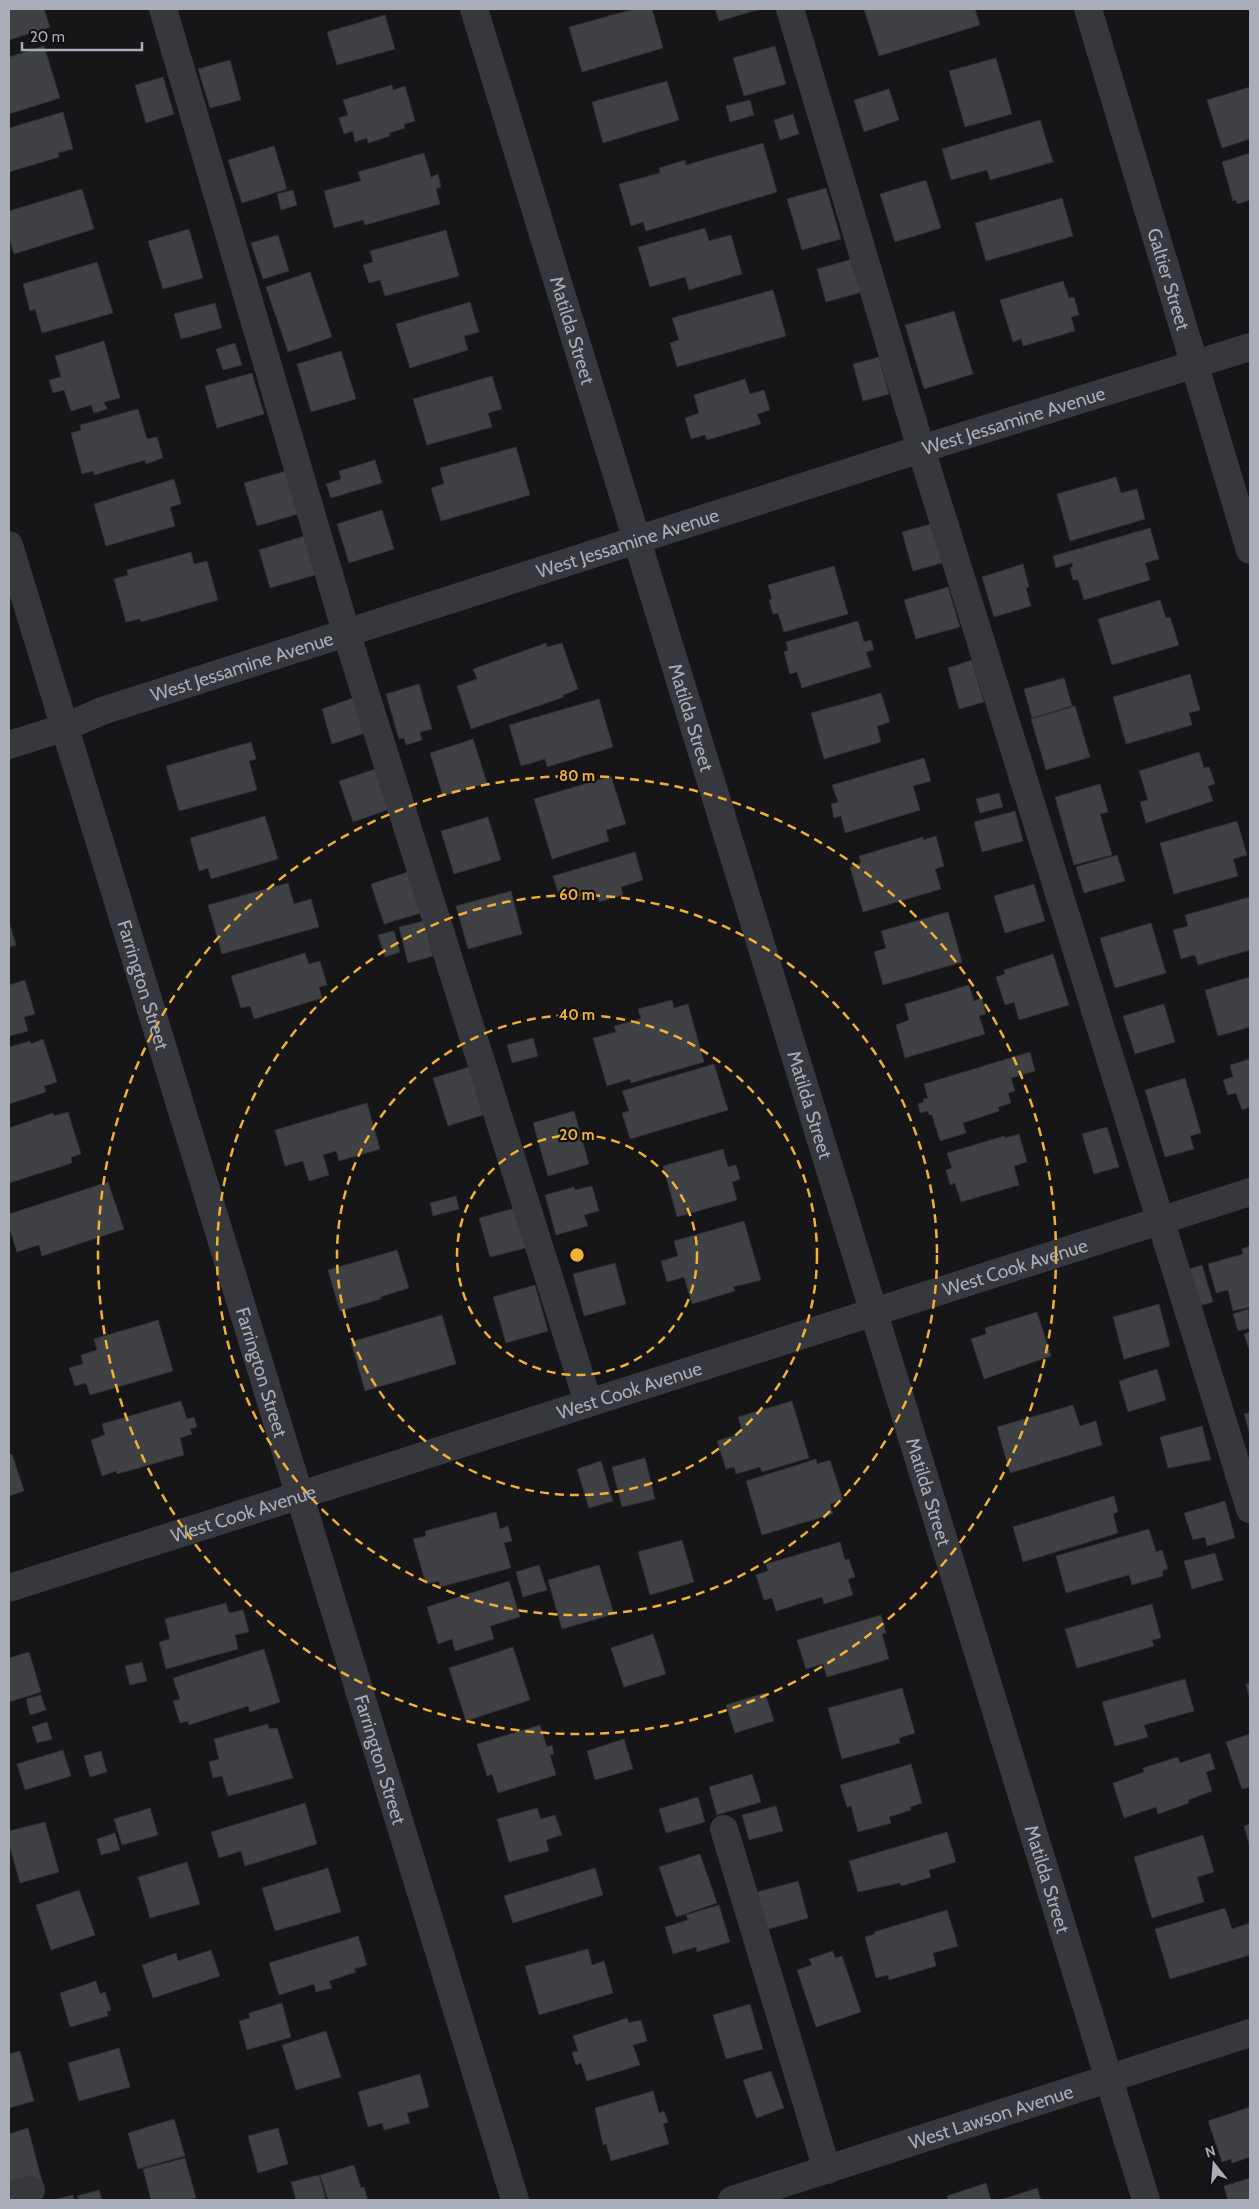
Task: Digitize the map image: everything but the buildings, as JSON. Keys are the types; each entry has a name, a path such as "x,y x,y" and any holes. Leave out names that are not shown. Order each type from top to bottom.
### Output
{"street":[{"path":"163,9 346,632 588,1402"},
{"name":"Matilda Street","path":"474,9 1146,2200"},
{"path":"790,9 921,449 1162,1219 1250,1509"},
{"name":"Galtier Street","path":"1088,9 1250,550"},
{"name":"West Jessamine Avenue","path":"9,745 63,728 102,711 346,632 921,449 1250,347"},
{"name":"Farrington Street","path":"9,545 63,728 515,2200"},
{"name":"West Cook Avenue","path":"9,1588 1250,1192"},
{"path":"724,1829 827,2170"},
{"name":"West Lawson Avenue","path":"732,2200 1250,2033"}]}
